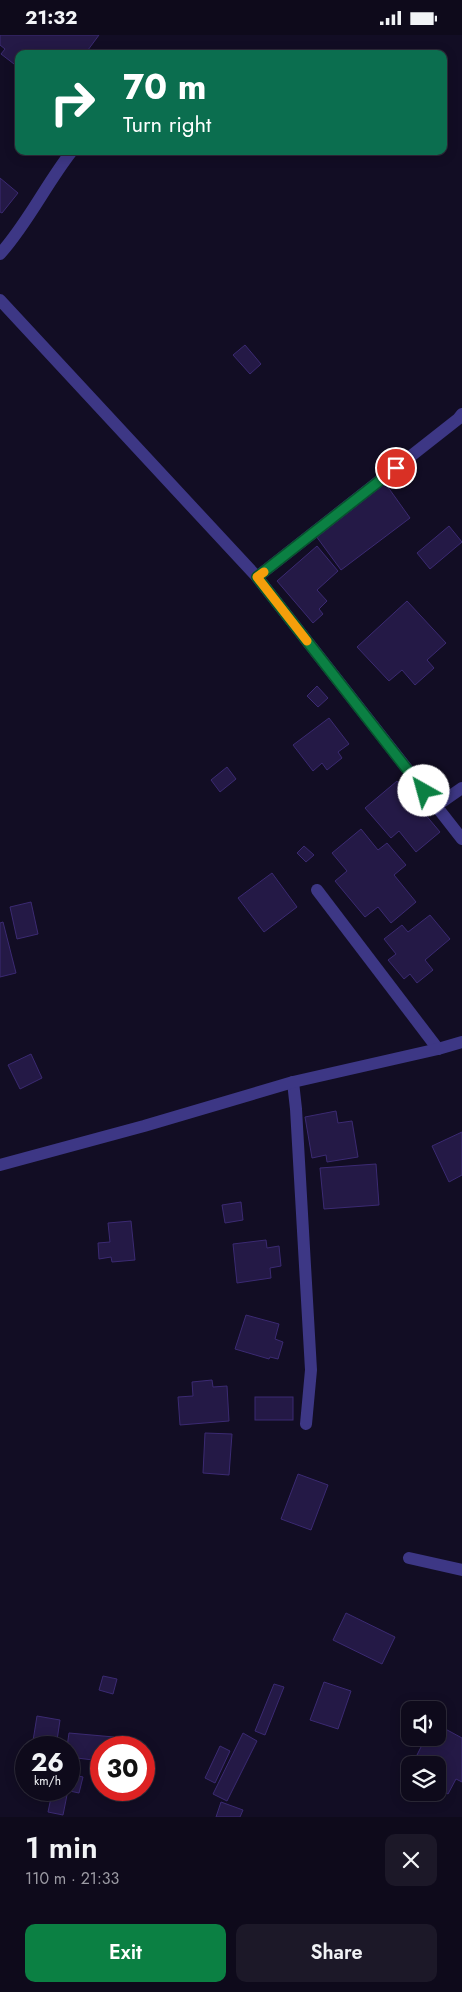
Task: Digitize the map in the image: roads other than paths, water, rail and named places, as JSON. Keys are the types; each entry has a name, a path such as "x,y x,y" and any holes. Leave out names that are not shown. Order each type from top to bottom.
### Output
{"street":[{"path":"0,254 31,213 69,155"},
{"path":"0,300 257,577 462,839"},
{"path":"257,577 462,414"},
{"path":"436,806 462,788"},
{"path":"316,890 438,1049"},
{"path":"0,1165 144,1126 293,1082 462,1042"},
{"path":"293,1082 311,1370 306,1425"},
{"path":"409,1559 462,1570"}]}
